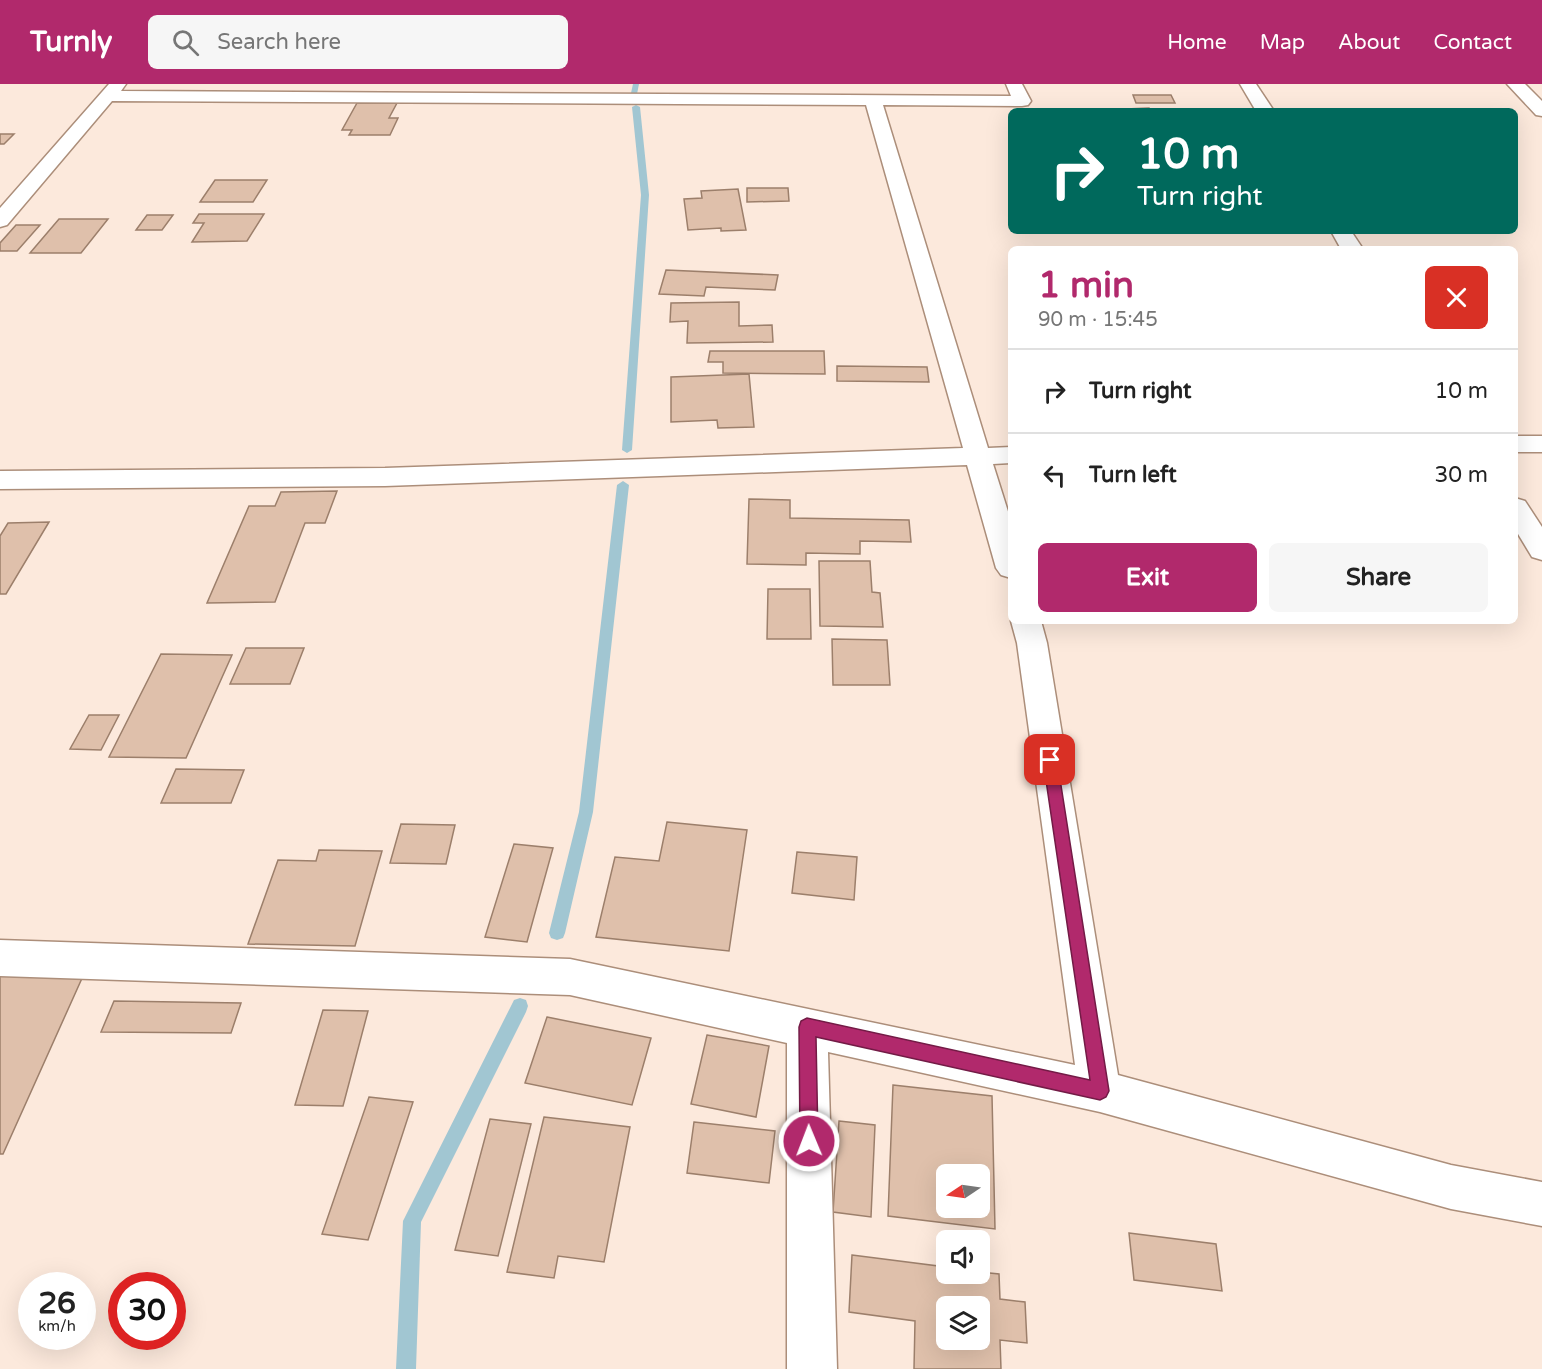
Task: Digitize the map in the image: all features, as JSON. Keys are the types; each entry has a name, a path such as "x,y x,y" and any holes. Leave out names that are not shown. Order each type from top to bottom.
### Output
{"street":[{"path":"0,221 113,90 873,101 1022,101 1014,84"},
{"path":"1248,84 1263,108"},
{"path":"1515,84 1542,111"},
{"path":"873,101 1008,558"},
{"path":"1518,444 1542,444"},
{"path":"0,480 385,477 1008,455"},
{"path":"1518,512 1542,550"},
{"path":"1027,624 1032,642 1100,1091"},
{"path":"0,958 570,977 1100,1091 1451,1187 1542,1204"},
{"path":"807,1027 812,1369"}],"building":[{"path":"1133,95 1171,95 1175,103 1136,103"},
{"path":"357,103 397,103 389,118 398,118 390,135 349,135 352,130 342,130"},
{"path":"0,134 14,134 4,144 0,144"},
{"path":"215,180 267,180 253,202 200,202"},
{"path":"747,188 788,188 789,201 747,202"},
{"path":"738,189 746,230 721,231 721,228 688,230 684,199 702,198 701,191"},
{"path":"199,214 264,214 247,241 192,242 204,223 193,223"},
{"path":"147,215 173,215 162,230 136,230"},
{"path":"59,219 108,219 81,253 30,253"},
{"path":"16,225 40,225 17,251 0,251 0,243"},
{"path":"666,270 778,275 775,290 706,287 704,296 659,294"},
{"path":"739,302 739,326 772,325 773,342 687,343 688,321 670,322 671,303"},
{"path":"710,351 824,351 825,374 723,373 723,362 708,362"},
{"path":"837,366 927,367 929,382 837,381"},
{"path":"749,374 754,427 718,428 717,420 671,422 671,377"},
{"path":"337,491 325,523 305,523 275,602 207,603 249,506 275,506 281,492"},
{"path":"749,499 790,500 790,518 909,520 911,542 860,541 860,554 806,553 806,565 747,564"},
{"path":"49,522 6,594 0,594 0,536 8,523"},
{"path":"819,561 870,561 872,592 880,593 883,627 820,626"},
{"path":"768,589 810,589 811,639 767,639"},
{"path":"832,639 887,640 890,685 833,685"},
{"path":"246,648 304,648 290,684 230,684"},
{"path":"161,654 232,655 186,758 109,757"},
{"path":"89,715 119,715 101,750 70,749"},
{"path":"176,769 244,770 231,803 161,803"},
{"path":"667,822 747,830 729,951 596,937 615,857 659,861"},
{"path":"401,824 455,825 446,864 390,863"},
{"path":"514,844 553,848 527,942 485,937"},
{"path":"319,850 382,851 355,946 248,944 278,860 316,861"},
{"path":"797,852 857,857 854,900 792,893"},
{"path":"0,976 83,976 3,1154 0,1154"},
{"path":"114,1001 241,1003 231,1033 101,1032"},
{"path":"323,1010 368,1011 343,1106 295,1105"},
{"path":"547,1017 651,1038 632,1105 525,1083"},
{"path":"707,1035 769,1046 756,1117 691,1104"},
{"path":"893,1085 992,1096 995,1229 888,1216"},
{"path":"369,1097 413,1102 368,1240 322,1234"},
{"path":"544,1117 630,1127 604,1262 558,1256 554,1278 507,1272"},
{"path":"490,1119 531,1124 498,1256 455,1250"},
{"path":"839,1121 875,1125 871,1217 833,1212"},
{"path":"694,1122 775,1131 769,1183 687,1173"},
{"path":"1129,1233 1216,1244 1222,1291 1134,1280"},
{"path":"852,1255 936,1266 936,1284 990,1284 990,1273 999,1274 1000,1299 1025,1302 1027,1343 1000,1340 1001,1369 914,1369 915,1321 849,1312"}],"waterway":[{"path":"635,93 636,84"},
{"path":"627,450 645,195 636,107"},
{"path":"557,933 586,812 623,485"},
{"path":"406,1369 412,1221 520,1006"}],"route":[{"path":"809,1141 807,1027 1100,1091 1050,760"}]}
